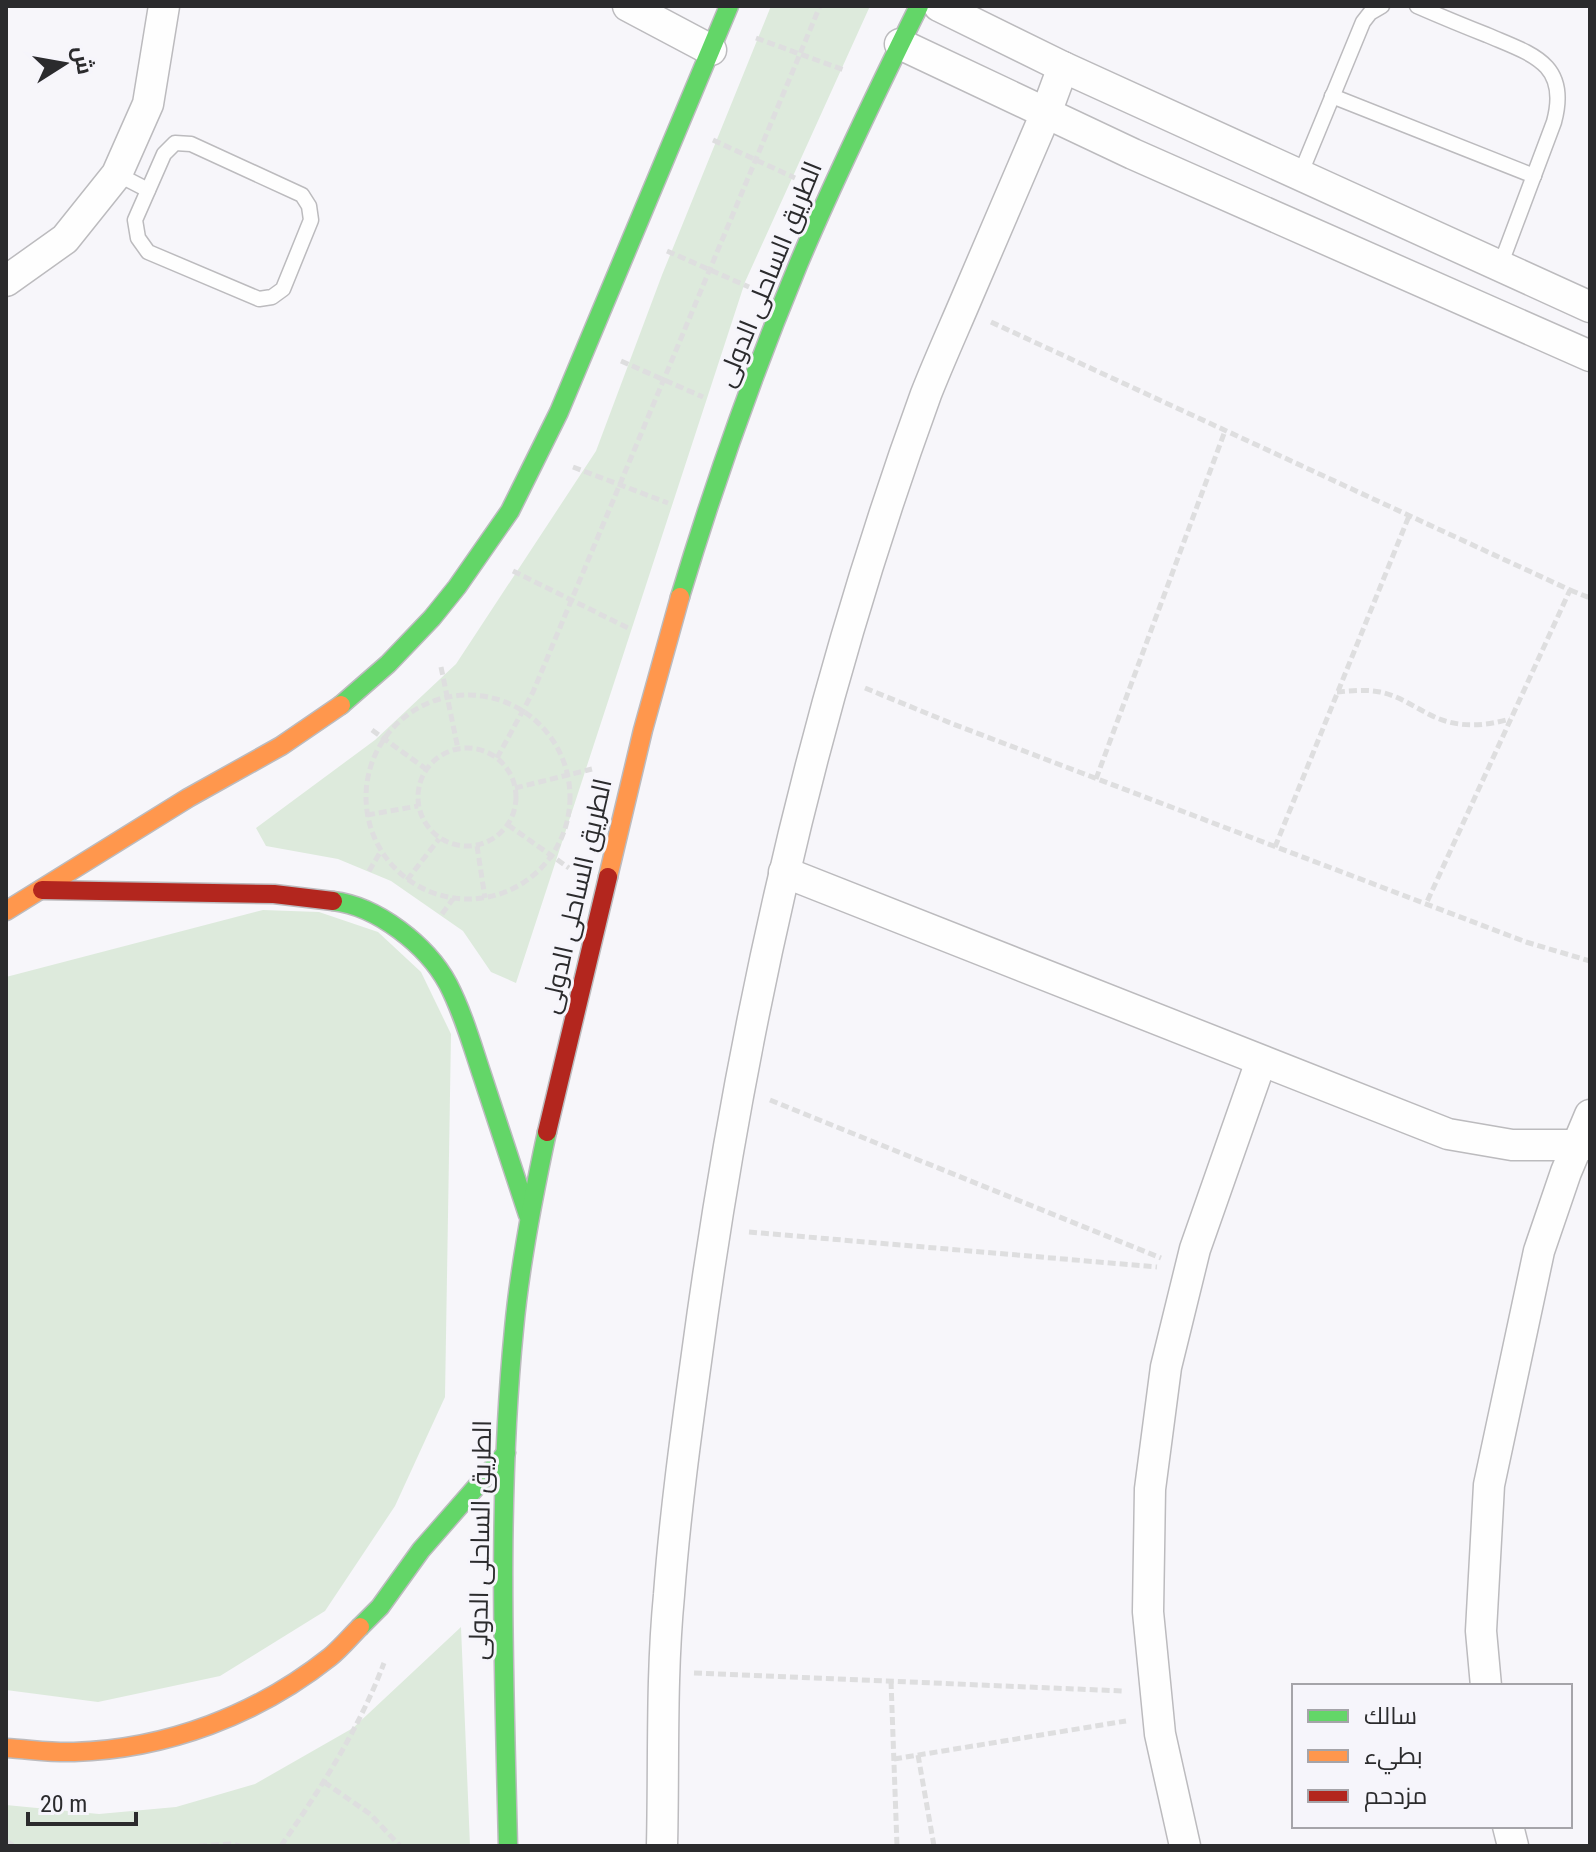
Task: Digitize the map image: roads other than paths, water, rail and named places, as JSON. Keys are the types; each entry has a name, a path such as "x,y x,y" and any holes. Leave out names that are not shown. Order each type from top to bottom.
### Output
{"highway":[{"path":"6,911 188,798 281,746 340,706 388,664 432,618 510,511 539,454 729,6"},
{"name":"الطريق الساحلى الدولى","path":"508,1846 502,1578 512,1354 529,1217 554,1102 636,758 665,647 705,517 783,302 880,83 919,6"},
{"path":"42,890 274,894 350,903 387,921 420,947 447,982 465,1023 529,1217"},
{"path":"6,1748 73,1752 142,1745 210,1726 273,1696 331,1656 380,1607 421,1550 506,1453"}],"street":[{"path":"6,281 65,239 117,174 148,104 164,6"},
{"path":"628,6 716,37"},
{"path":"939,6 1063,67 1590,307"},
{"path":"900,44 1133,154 1590,356"},
{"path":"662,1846 668,1600 678,1493 714,1229 756,1000 784,872 836,676 927,391 1063,67"},
{"path":"784,872 1448,1134 1512,1145 1584,1145"},
{"path":"1185,1846 1160,1734 1157,1704 1148,1612 1150,1489 1166,1367 1195,1249 1261,1061"},
{"path":"1486,1684 1481,1631 1489,1485 1539,1251 1584,1145 1590,1115"}],"lane":[{"path":"1300,175 1363,22 1382,6"},
{"path":"1417,6 1535,56 1551,74 1558,110 1500,266"},
{"path":"1332,96 1534,176"},
{"path":"175,143 183,143 302,195 309,206 311,220 283,289 272,297 259,299 148,252 138,238 135,220 148,190 164,154 175,143"},
{"path":"117,174 148,190"}]}
